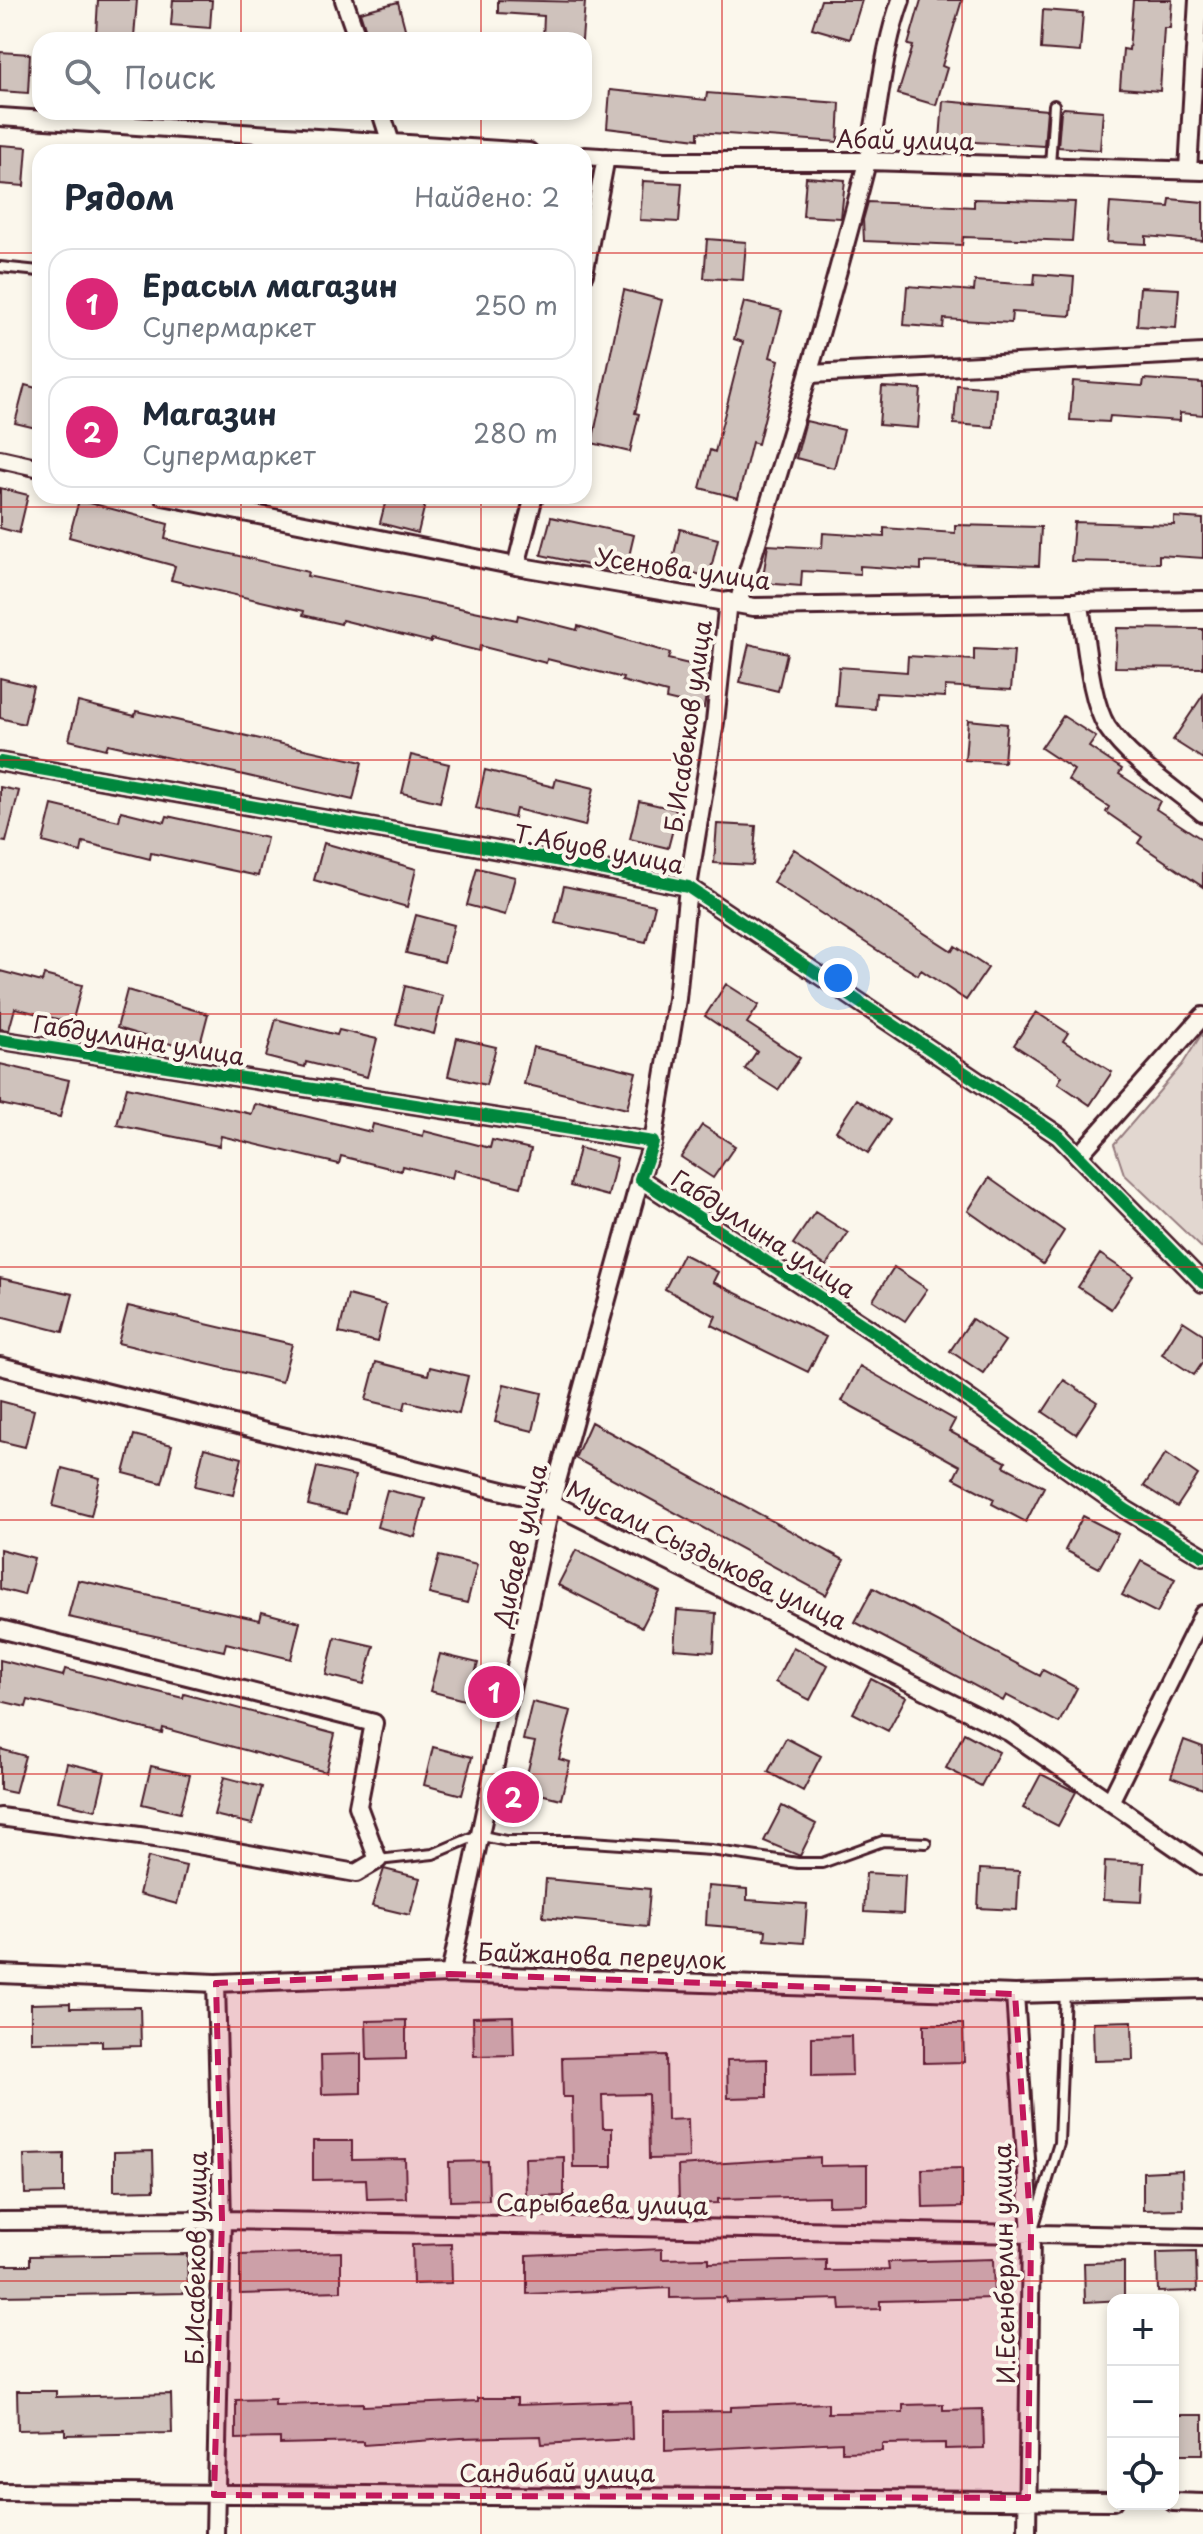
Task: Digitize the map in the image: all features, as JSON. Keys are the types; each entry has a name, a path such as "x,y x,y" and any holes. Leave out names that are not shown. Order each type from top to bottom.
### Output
{"street":[{"path":"344,0 355,32"},
{"name":"Б.Исабеков улица","path":"653,1142 677,999 688,887 733,602 811,374 867,161 888,36 901,0"},
{"path":"1195,170 1198,0"},
{"path":"0,117 32,119"},
{"path":"45,120 406,144"},
{"path":"384,120 391,143"},
{"name":"Абай улица","path":"592,156 665,161 867,161 1195,170"},
{"path":"592,231 606,157"},
{"path":"811,374 1203,353"},
{"path":"0,459 32,466"},
{"name":"Усенова улица","path":"235,504 516,566 754,607 1203,600"},
{"path":"516,566 532,504"},
{"path":"1079,601 1097,699 1107,726 1134,756 1203,813"},
{"name":"Т.Абуов улица","path":"0,762 556,860 688,887 1034,1119 1080,1154 1203,1283"},
{"path":"1080,1154 1203,1016"},
{"name":"Габдуллина улица","path":"0,1040 653,1142 640,1179 877,1334 1126,1510 1203,1556"},
{"name":"Дибаев улица","path":"450,1974 551,1503 640,1179"},
{"name":"Мусали Сыздыкова улица","path":"0,1366 551,1503 1009,1732 1142,1827 1203,1866"},
{"path":"1110,1802 1203,1614"},
{"path":"0,1629 374,1723 358,1806 378,1860 356,1873 169,1840 0,1817"},
{"name":"Байжанова переулок","path":"0,1974 216,1983 450,1974 1015,1994 1065,1990 1203,1989"},
{"name":"Б.Исабеков улица","path":"215,2534 222,2220 216,1983"},
{"name":"И.Есенберлин улица","path":"1015,1994 1031,2234 1027,2534"},
{"name":"Сарыбаева улица","path":"0,2221 222,2220 1203,2237"},
{"name":"Сандибай улица","path":"0,2492 1107,2501"},
{"path":"1179,2502 1203,2503"}],"lane":[{"path":"1050,166 1054,105"},
{"path":"0,267 32,270"},
{"path":"378,1860 433,1854 478,1835 506,1841 696,1849 798,1863 822,1863 883,1841 926,1843"},
{"path":"1031,2234 1059,2143 1065,1990"}],"highlighted area":[{"path":"450,1974 1015,1994 1031,2234 1028,2498 214,2495 222,2220 216,1983"}],"shaded area":[{"path":"1203,1032 1203,1249 1124,1174 1114,1144 1182,1065"}],"building":[{"path":"98,0 137,0 134,32 96,32"},
{"path":"173,0 212,0 210,28 171,25"},
{"path":"498,0 585,2 583,32 543,32 544,16 498,13"},
{"path":"821,0 862,0 850,39 812,28"},
{"path":"921,0 962,0 942,66 947,68 936,105 898,94 913,46 908,45"},
{"path":"1133,0 1172,0 1170,28 1164,28 1160,91 1120,88 1123,49 1129,50"},
{"path":"398,2 406,32 366,32 360,12"},
{"path":"1043,10 1083,13 1080,52 1041,49"},
{"path":"0,52 30,54 28,93 0,91"},
{"path":"610,90 706,100 707,93 840,103 838,142 698,132 698,139 607,128"},
{"path":"943,101 1047,110 1044,146 940,140"},
{"path":"1064,108 1103,111 1100,150 1058,147 1061,111"},
{"path":"0,145 27,147 24,186 0,184"},
{"path":"806,177 845,180 841,218 803,216"},
{"path":"643,181 682,183 679,222 640,220"},
{"path":"974,199 1075,202 1072,241 963,237 962,245 864,241 863,220 868,202 974,207"},
{"path":"1170,199 1203,202 1203,241 1146,236 1146,244 1107,242 1110,203 1169,207"},
{"path":"707,239 746,242 743,280 704,278"},
{"path":"1035,274 1074,277 1071,316 1012,312 1011,323 944,319 943,328 904,325 907,286 974,291 975,281 1034,285"},
{"path":"1140,287 1179,289 1176,328 1137,326"},
{"path":"624,290 662,300 635,413 639,414 630,452 592,443"},
{"path":"744,302 782,311 770,357 779,360 758,444 752,442 738,498 700,488 710,450 715,452 743,342 734,339"},
{"path":"1144,379 1203,383 1203,415 1180,413 1180,421 1110,416 1109,422 1070,420 1073,381 1143,386"},
{"path":"25,385 32,387 32,427 15,423"},
{"path":"957,385 996,388 993,427 954,424"},
{"path":"882,387 921,389 918,428 879,425"},
{"path":"806,421 844,430 834,468 796,458"},
{"path":"0,488 28,495 19,533 0,528"},
{"path":"78,504 94,504 168,524 165,539 308,572 307,576 517,620 518,615 577,630 578,626 670,653 668,659 710,669 704,708 666,699 667,693 622,681 623,678 547,659 546,663 480,646 479,651 431,639 431,642 342,620 341,624 303,615 304,611 171,580 175,566 69,537"},
{"path":"385,504 425,504 418,533 380,523"},
{"path":"551,517 634,535 625,573 541,555"},
{"path":"1174,517 1203,519 1203,558 1159,555 1159,563 1071,561 1074,522 1174,525"},
{"path":"955,525 1041,527 1039,566 921,562 921,570 860,566 860,574 802,571 801,586 762,583 768,545 822,548 823,533 884,537 884,528 955,533"},
{"path":"680,529 718,539 709,577 671,567"},
{"path":"1117,628 1203,629 1203,668 1115,667"},
{"path":"749,644 787,653 778,691 740,682"},
{"path":"974,649 1014,651 1011,690 945,686 945,697 876,693 875,709 836,706 839,667 907,672 908,656 974,660"},
{"path":"0,678 33,686 24,724 0,718"},
{"path":"1203,695 1203,759 1173,740"},
{"path":"78,702 135,716 136,711 362,762 353,800 108,744 106,749 69,740"},
{"path":"1063,716 1096,737 1089,747 1122,769 1119,774 1160,801 1156,809 1203,840 1203,887 1138,843 1142,837 1106,812 1109,807 1068,780 1074,770 1041,748"},
{"path":"968,720 1007,724 1004,762 965,760"},
{"path":"411,755 449,764 440,802 402,793"},
{"path":"485,770 554,787 556,779 594,788 585,826 516,809 514,818 476,808"},
{"path":"0,787 19,791 6,842 0,841"},
{"path":"639,801 678,810 668,848 630,839"},
{"path":"52,805 119,821 121,811 165,822 167,816 267,838 258,876 151,853 150,859 83,842 81,852 43,842"},
{"path":"717,824 756,826 753,865 714,863"},
{"path":"324,843 416,869 407,907 314,880"},
{"path":"794,849 952,951 955,946 988,968 966,1000 921,970 918,975 880,952 773,882"},
{"path":"477,868 515,877 505,915 467,905"},
{"path":"564,886 655,905 646,942 555,923"},
{"path":"416,915 454,925 444,962 406,953"},
{"path":"0,971 42,982 44,975 82,985 72,1023 15,1008 9,1030 0,1029"},
{"path":"726,984 759,1005 747,1023 800,1058 778,1090 745,1069 757,1051 705,1016"},
{"path":"405,986 443,996 434,1034 396,1024"},
{"path":"127,990 208,1014 198,1052 117,1028"},
{"path":"1036,1012 1068,1033 1063,1041 1112,1072 1090,1105 1058,1083 1062,1076 1014,1045"},
{"path":"276,1019 337,1035 339,1030 377,1039 367,1077 306,1062 305,1067 266,1057"},
{"path":"457,1038 496,1047 486,1085 448,1076"},
{"path":"533,1047 636,1072 627,1109 524,1084"},
{"path":"0,1064 69,1080 60,1117 0,1104"},
{"path":"127,1087 252,1114 255,1104 371,1132 373,1124 423,1136 424,1131 490,1148 492,1140 531,1149 521,1187 454,1170 452,1178 402,1166 401,1171 341,1156 339,1164 221,1136 219,1146 117,1125"},
{"path":"857,1099 890,1120 868,1153 836,1131"},
{"path":"702,1125 735,1146 713,1178 681,1157"},
{"path":"579,1148 617,1158 608,1196 570,1186"},
{"path":"989,1178 1064,1231 1043,1264 968,1211"},
{"path":"815,1212 848,1233 826,1266 793,1244"},
{"path":"683,1254 718,1272 713,1282 826,1337 808,1372 712,1325 716,1316 665,1289"},
{"path":"1100,1254 1133,1276 1111,1309 1078,1287"},
{"path":"894,1267 927,1289 905,1321 873,1300"},
{"path":"0,1278 73,1294 63,1332 0,1316"},
{"path":"348,1295 386,1305 377,1342 339,1333"},
{"path":"128,1306 292,1344 282,1382 118,1343"},
{"path":"972,1319 1005,1341 983,1373 950,1351"},
{"path":"1183,1321 1203,1334 1203,1362 1194,1375 1162,1354"},
{"path":"376,1362 428,1375 430,1367 468,1376 459,1414 406,1401 404,1409 366,1400"},
{"path":"860,1366 955,1420 949,1431 1044,1487 1026,1522 992,1504 994,1499 954,1478 960,1466 842,1401"},
{"path":"1064,1380 1097,1402 1076,1434 1043,1412"},
{"path":"504,1384 542,1393 533,1431 495,1422"},
{"path":"0,1401 34,1410 25,1447 0,1441"},
{"path":"591,1422 844,1560 826,1595 575,1458"},
{"path":"134,1435 172,1445 162,1483 124,1473"},
{"path":"204,1448 242,1458 233,1495 195,1486"},
{"path":"1166,1453 1198,1475 1177,1507 1144,1486"},
{"path":"317,1467 355,1476 346,1514 308,1505"},
{"path":"62,1468 100,1478 91,1516 53,1506"},
{"path":"387,1490 425,1499 415,1537 377,1527"},
{"path":"1083,1516 1118,1534 1099,1568 1065,1550"},
{"path":"0,1549 34,1558 24,1595 0,1589"},
{"path":"576,1550 660,1592 642,1627 558,1585"},
{"path":"439,1556 477,1565 467,1603 429,1594"},
{"path":"1141,1561 1175,1579 1157,1613 1122,1595"},
{"path":"78,1580 260,1620 262,1612 300,1622 291,1659 226,1643 224,1651 68,1617"},
{"path":"873,1588 1040,1676 1043,1670 1077,1688 1059,1723 1006,1695 1003,1701 855,1622"},
{"path":"677,1610 716,1613 714,1652 674,1649"},
{"path":"335,1637 374,1646 364,1684 326,1675"},
{"path":"793,1647 828,1665 810,1700 775,1682"},
{"path":"440,1654 478,1663 468,1701 430,1691"},
{"path":"0,1660 63,1676 65,1669 183,1698 184,1694 335,1734 326,1772 163,1728 162,1733 28,1700 26,1707 0,1701"},
{"path":"871,1679 906,1697 888,1731 853,1713"},
{"path":"532,1702 571,1711 559,1759 570,1762 561,1799 523,1790 535,1742 523,1740"},
{"path":"964,1733 999,1752 981,1786 946,1768"},
{"path":"786,1738 821,1756 803,1791 768,1772"},
{"path":"1184,1740 1203,1747 1203,1789 1171,1777"},
{"path":"433,1747 472,1757 462,1795 424,1785"},
{"path":"0,1749 25,1756 15,1793 0,1790"},
{"path":"67,1763 105,1772 96,1810 58,1801"},
{"path":"151,1766 190,1775 180,1813 142,1804"},
{"path":"1041,1774 1076,1792 1058,1826 1023,1808"},
{"path":"224,1777 262,1787 252,1824 214,1815"},
{"path":"782,1806 816,1824 800,1856 764,1841"},
{"path":"148,1857 186,1866 177,1904 139,1894"},
{"path":"1105,1861 1144,1863 1142,1902 1103,1900"},
{"path":"384,1869 420,1878 410,1915 372,1906"},
{"path":"980,1869 1019,1871 1017,1910 978,1908"},
{"path":"866,1873 905,1875 903,1914 864,1912"},
{"path":"546,1879 650,1889 647,1927 543,1917"},
{"path":"708,1886 747,1889 747,1900 807,1904 804,1943 765,1940 766,1930 706,1925"},
{"path":"70,2003 70,2008 140,2007 141,2046 102,2047 102,2041 31,2042 31,2004"},
{"path":"513,2016 514,2055 474,2056 473,2017"},
{"path":"406,2020 406,2059 367,2060 366,2021"},
{"path":"1132,2021 1133,2060 1094,2061 1093,2022"},
{"path":"924,2024 963,2024 964,2062 924,2063"},
{"path":"851,2036 852,2075 812,2076 812,2037"},
{"path":"361,2054 361,2093 322,2094 321,2055"},
{"path":"666,2055 667,2120 688,2119 689,2158 649,2159 648,2094 602,2095 603,2128 612,2128 612,2167 573,2167 572,2097 563,2097 562,2058"},
{"path":"767,2059 767,2097 728,2098 727,2060"},
{"path":"313,2141 352,2141 352,2160 405,2159 406,2198 367,2199 366,2179 313,2180"},
{"path":"153,2151 154,2190 114,2191 114,2152"},
{"path":"64,2154 64,2193 25,2194 24,2155"},
{"path":"564,2157 564,2196 526,2197 525,2158"},
{"path":"820,2157 820,2166 867,2165 867,2204 828,2205 828,2196 718,2199 718,2203 679,2204 678,2166"},
{"path":"488,2161 489,2200 450,2201 449,2162"},
{"path":"962,2168 962,2207 923,2208 922,2169"},
{"path":"1182,2170 1183,2209 1143,2210 1143,2172"},
{"path":"451,2244 452,2283 413,2284 412,2245"},
{"path":"662,2249 662,2259 709,2258 709,2263 826,2260 826,2271 889,2270 888,2262 993,2259 994,2298 880,2301 880,2309 841,2310 840,2299 726,2302 725,2297 670,2298 670,2288 527,2294 527,2255"},
{"path":"341,2252 341,2291 240,2294 240,2255"},
{"path":"1196,2252 1197,2291 1158,2292 1157,2253"},
{"path":"187,2254 188,2293 0,2296 0,2265 30,2265 30,2256"},
{"path":"1124,2262 1124,2294 1107,2294 1107,2301 1085,2302 1084,2263"},
{"path":"17,2391 56,2391 56,2397 171,2394 172,2433 65,2435 65,2429 18,2430"},
{"path":"478,2398 517,2398 517,2405 631,2401 632,2439 542,2444 541,2436 364,2445 364,2442 280,2444 280,2438 236,2439 236,2400 275,2399 275,2405 363,2403 363,2406 478,2401"},
{"path":"828,2403 828,2413 903,2412 903,2405 943,2404 943,2410 983,2409 984,2448 945,2449 945,2443 882,2444 882,2451 842,2452 842,2442 665,2451 665,2412 731,2411 731,2407"},
{"path":"1179,2415 1203,2415 1203,2454 1179,2454"}],"cycle path":[{"path":"0,762 556,860 688,887 1059,1136 1203,1283"},
{"path":"0,1040 653,1142 640,1179 877,1334 1126,1510 1203,1556"}],"place":[{"name":"Ерасыл магазин","path":"494,1692"},
{"name":"Магазин","path":"513,1797"}]}
